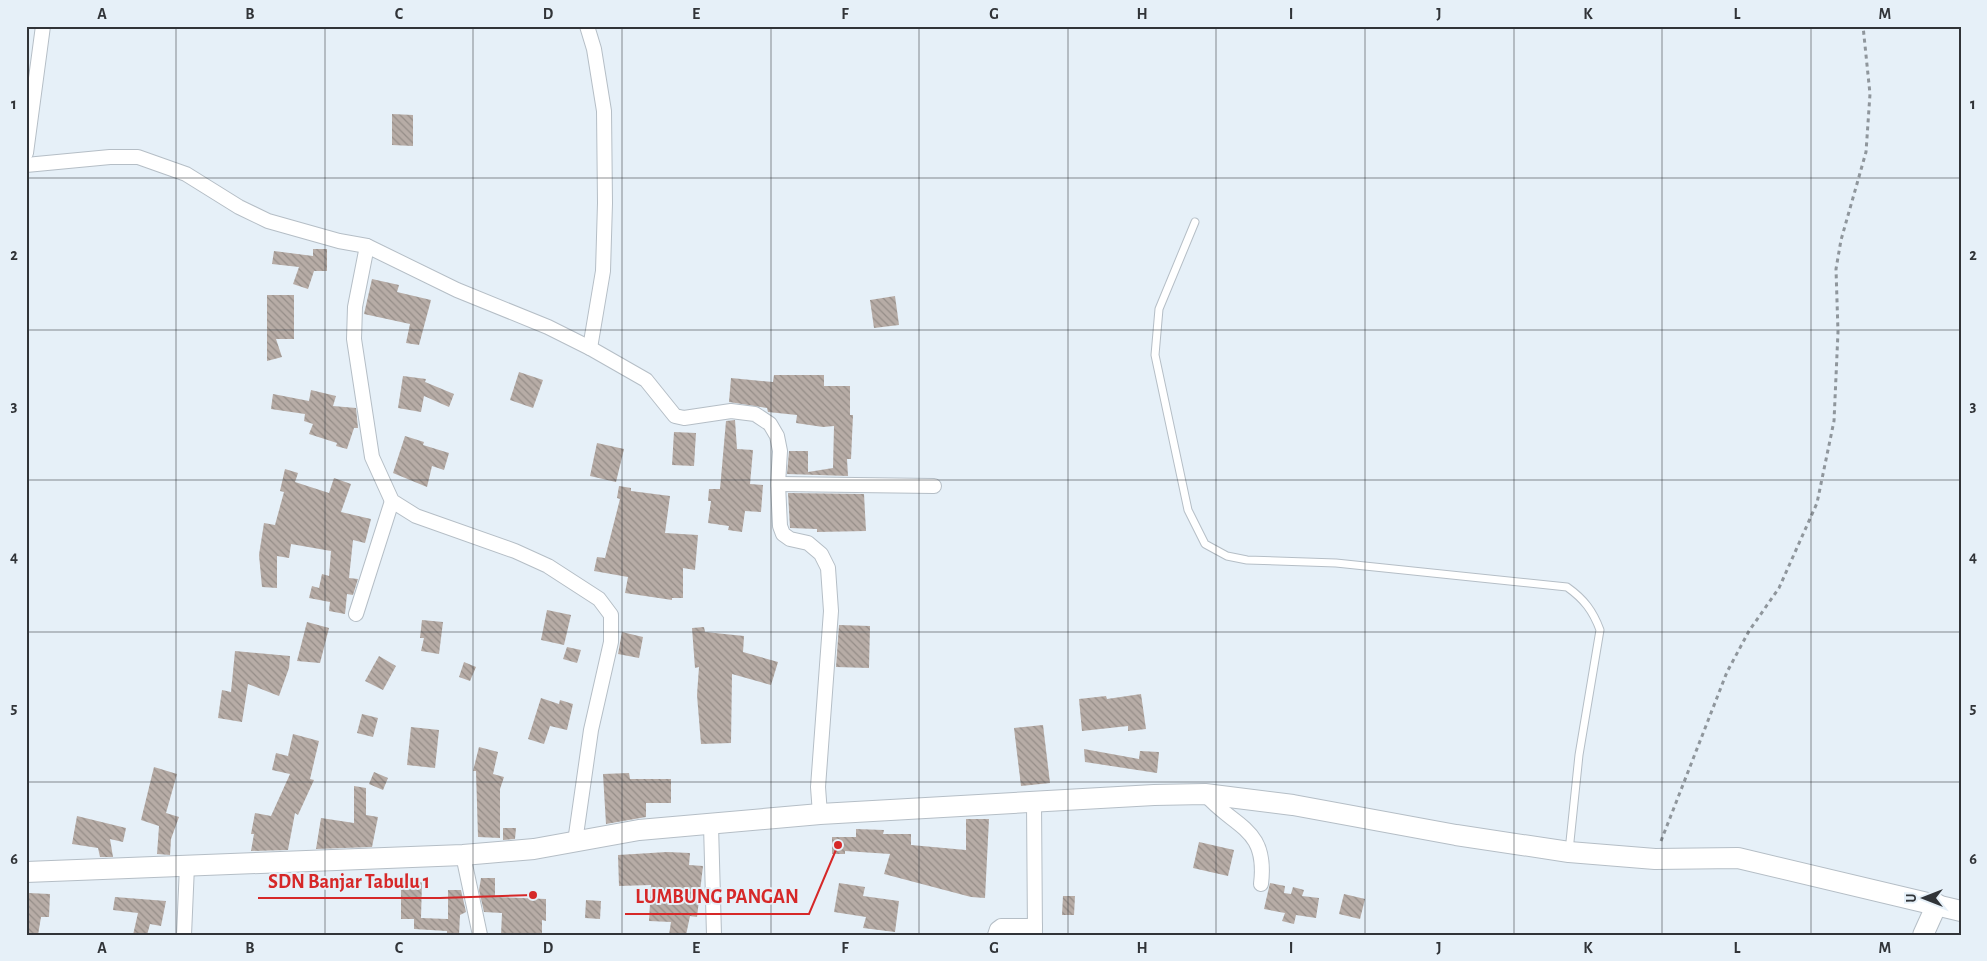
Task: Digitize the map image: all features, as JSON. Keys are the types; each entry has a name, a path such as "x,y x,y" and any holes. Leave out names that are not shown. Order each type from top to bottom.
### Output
{"street":[{"path":"26,153 43,26"},
{"path":"587,26 594,49 604,111 605,203 603,270 590,348"},
{"path":"26,165 110,157 138,157 186,174 239,207 268,221 339,241 367,246 457,290 548,327 590,348 646,380 675,416 684,418 731,411 755,414 770,424 777,436 780,451 778,484 780,526 783,534 790,539 808,543 821,554 828,568 831,611 818,787 820,814"},
{"path":"367,246 355,307 354,339 372,457 392,500 416,516 515,551 548,566 599,599 612,615 612,642 591,730 575,842"},
{"path":"778,484 934,486"},
{"path":"356,614 392,500"},
{"path":"1205,794 1218,809 1240,822 1250,832 1258,850 1263,871 1261,884"},
{"path":"26,872 463,854 534,849 639,830 820,814 1154,795 1205,794 1293,805 1456,835 1569,852 1654,859 1738,858 1961,911"},
{"path":"995,935 997,929 1001,926 1035,931 1034,802"},
{"path":"711,825 714,935"},
{"path":"463,854 480,935"},
{"path":"184,935 187,866"},
{"path":"1923,935 1937,904"}],"lane":[{"path":"1195,222 1159,309 1155,355 1188,510 1205,544 1227,556 1247,560 1336,563 1567,587 1582,597 1594,613 1600,630 1579,755 1569,852"}],"path":[{"path":"1654,859 1727,672 1749,631 1779,588 1816,503 1834,422 1838,332 1836,269 1841,240 1866,152 1870,94 1863,26"}],"building":[{"path":"392,114 413,115 413,146 392,145"},
{"path":"313,249 327,249 327,271 314,271 308,289 293,284 299,267 272,264 274,251 313,256"},
{"path":"372,279 399,285 397,292 431,300 419,345 406,343 410,324 364,314"},
{"path":"267,295 294,295 294,339 276,339 282,357 267,361"},
{"path":"895,296 899,325 874,328 870,300"},
{"path":"519,372 543,380 533,408 510,400"},
{"path":"774,375 824,375 824,386 850,386 850,415 853,415 851,459 847,459 848,476 787,474 789,451 808,451 808,472 833,468 834,426 823,427 796,423 797,415 768,412 767,408 729,402 731,378 773,382"},
{"path":"403,376 426,379 425,382 454,394 449,407 424,396 421,412 398,408"},
{"path":"311,390 336,396 333,406 356,408 358,428 354,428 347,449 336,446 337,443 309,434 313,424 304,421 305,414 271,409 273,394 309,401"},
{"path":"735,420 737,449 753,450 750,484 763,485 761,512 745,511 742,532 728,530 729,526 708,523 711,501 708,501 709,489 720,489 726,421"},
{"path":"674,432 696,433 694,466 672,465"},
{"path":"405,436 424,442 423,445 449,453 444,470 432,466 427,487 393,473"},
{"path":"597,443 624,449 616,482 590,476"},
{"path":"285,469 298,473 295,482 329,493 334,478 351,484 341,512 371,519 365,543 353,540 349,578 358,579 353,595 347,594 345,614 329,611 330,602 309,598 312,586 319,588 322,574 329,576 331,551 291,544 289,558 277,556 277,588 262,587 259,555 264,523 275,525 284,492 280,491"},
{"path":"619,486 631,488 631,491 670,496 665,533 698,535 695,570 683,568 683,598 672,598 672,600 625,593 628,577 594,571 597,557 605,558 620,499 617,498"},
{"path":"788,493 864,494 866,531 817,532 817,529 790,528"},
{"path":"547,610 571,615 564,645 541,640"},
{"path":"422,620 443,622 439,654 421,651 424,638 420,638"},
{"path":"307,622 329,628 320,663 297,661"},
{"path":"839,625 870,626 869,668 836,667"},
{"path":"704,627 705,632 744,636 743,652 778,662 771,685 732,674 731,743 701,744 697,695 699,667 695,668 692,628"},
{"path":"622,632 643,637 639,658 618,654"},
{"path":"567,647 581,650 577,663 563,659"},
{"path":"235,651 290,656 289,668 279,696 248,684 242,722 218,718 222,690 231,692"},
{"path":"379,656 396,666 383,690 365,681"},
{"path":"464,662 476,667 470,681 459,677"},
{"path":"1141,694 1146,729 1128,731 1128,726 1082,731 1079,699 1106,696 1107,699"},
{"path":"541,698 559,704 560,700 573,704 567,730 550,726 544,744 528,739"},
{"path":"362,714 378,718 373,737 357,733"},
{"path":"1043,725 1050,783 1021,786 1014,728"},
{"path":"411,727 439,730 435,768 407,765"},
{"path":"293,734 319,741 310,779 314,780 298,815 295,813 288,850 251,851 254,834 251,834 255,813 271,816 290,774 272,770 276,753 288,756"},
{"path":"479,747 498,752 493,774 504,777 500,789 500,838 478,837 476,771 473,771"},
{"path":"1084,749 1139,759 1140,751 1159,752 1157,773 1085,762"},
{"path":"154,767 177,774 166,813 179,817 171,839 170,855 157,854 159,826 141,820"},
{"path":"374,772 388,778 383,790 369,784"},
{"path":"629,773 630,779 671,779 671,803 646,803 646,817 606,824 603,774"},
{"path":"354,786 366,788 366,815 378,817 372,847 316,849 321,818 354,823"},
{"path":"77,816 126,828 123,842 110,839 113,857 100,857 98,848 72,844"},
{"path":"966,819 989,819 985,898 971,897 884,874 890,854 845,851 845,854 832,854 832,837 856,837 856,829 884,830 883,834 911,834 911,845 966,850"},
{"path":"503,828 516,828 515,839 503,840"},
{"path":"1199,842 1234,850 1228,876 1193,868"},
{"path":"667,852 690,853 689,865 703,866 697,917 690,916 686,935 669,935 671,922 649,921 651,885 619,886 618,855"},
{"path":"481,878 495,878 495,897 546,899 546,921 542,920 542,935 501,935 502,913 484,912 479,890"},
{"path":"401,882 422,882 421,918 448,919 448,890 461,890 466,912 460,915 459,935 447,935 447,931 414,929 414,919 401,919"},
{"path":"839,883 865,887 863,896 899,901 895,932 863,928 866,917 834,912"},
{"path":"1270,883 1285,886 1284,893 1291,894 1293,887 1304,890 1302,896 1319,898 1316,918 1296,915 1294,924 1282,921 1285,913 1264,909"},
{"path":"28,893 50,894 49,917 41,917 38,935 27,935"},
{"path":"1344,894 1365,899 1360,919 1339,914"},
{"path":"1063,896 1075,896 1074,915 1062,915"},
{"path":"115,897 166,901 161,926 150,924 147,935 133,935 138,913 113,910"},
{"path":"586,900 601,901 600,919 585,918"}],"place":[{"name":"LUMBUNG PANGAN","path":"838,845"},
{"name":"SDN Banjar Tabulu 1","path":"533,895"}]}
